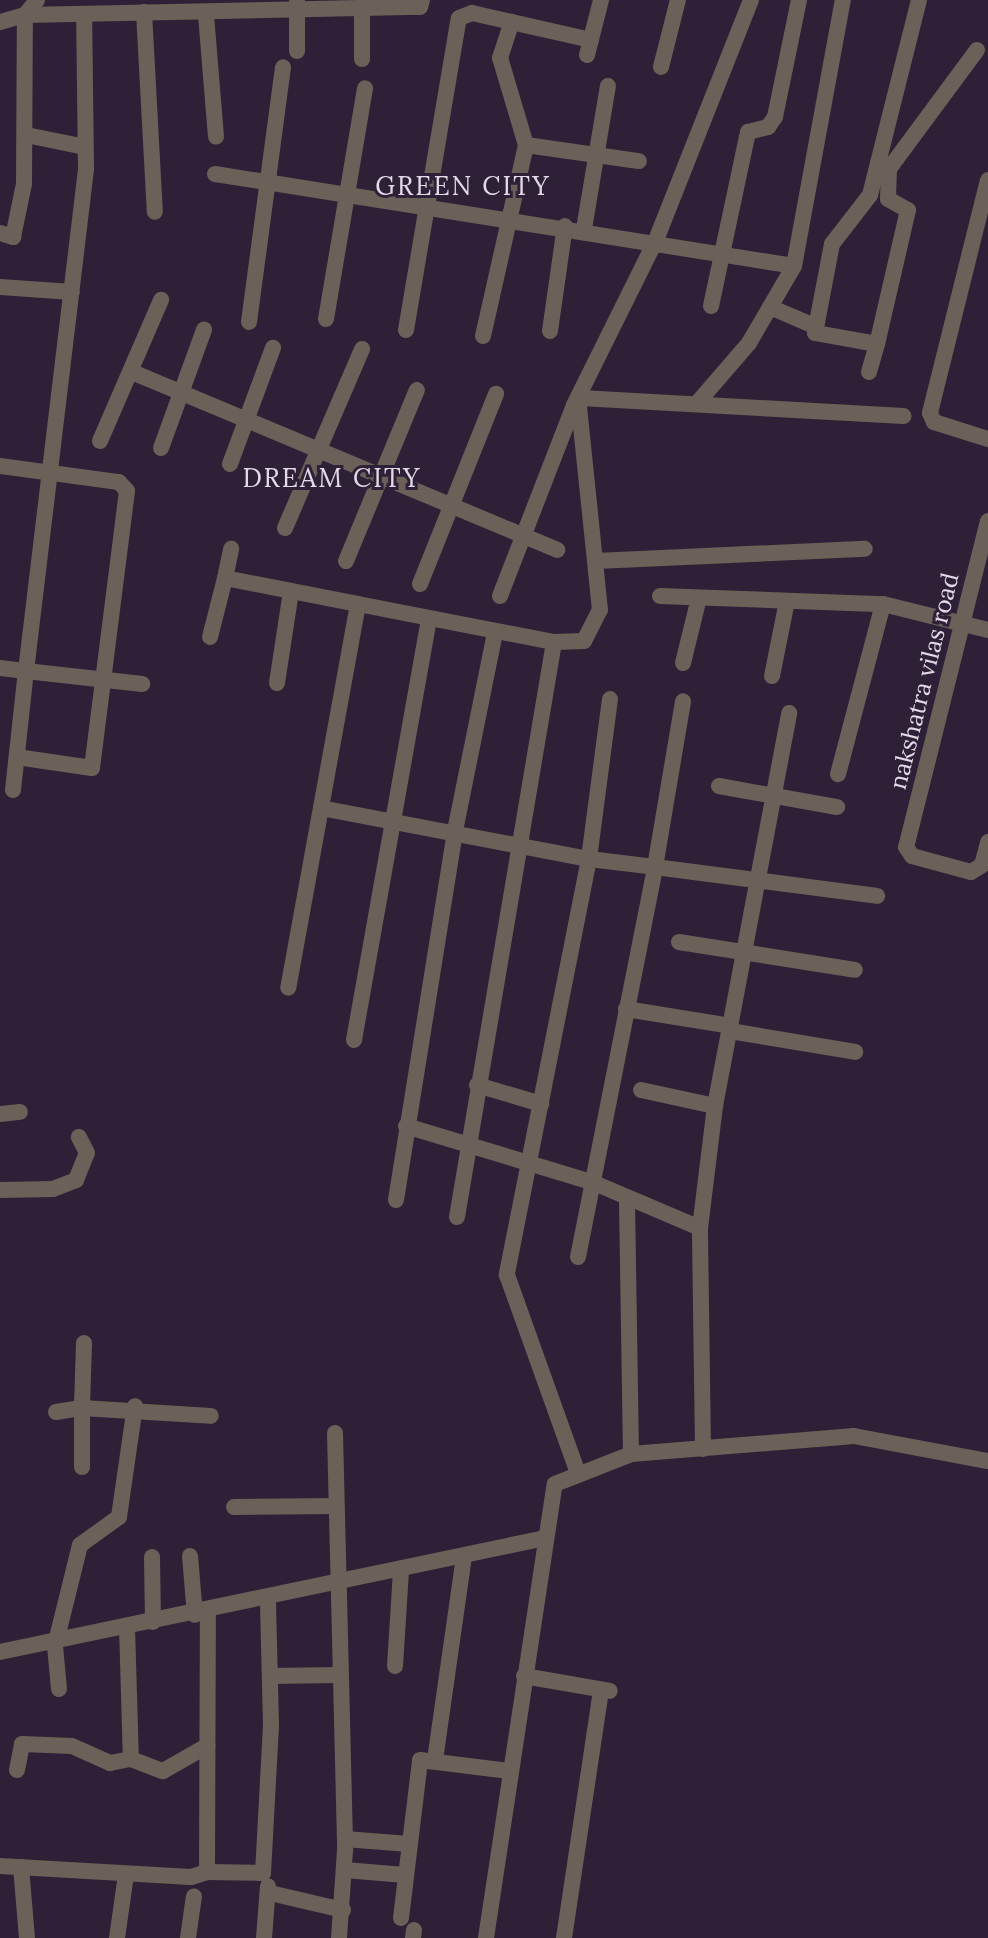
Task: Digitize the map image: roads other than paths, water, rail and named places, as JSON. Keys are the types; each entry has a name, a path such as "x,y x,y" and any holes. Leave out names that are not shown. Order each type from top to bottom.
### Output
{"street":[{"path":"0,233 13,237 26,135 25,15 37,0"},
{"path":"0,22 25,15 87,10 206,15 297,6 420,7 422,0"},
{"path":"406,330 459,18 472,13 512,22 589,47 601,0"},
{"path":"661,67 678,0"},
{"path":"500,596 580,397 656,240 751,0"},
{"path":"711,306 748,132 768,127 775,117 799,0"},
{"path":"699,401 770,307 794,266 843,0"},
{"path":"870,195 919,0"},
{"path":"297,6 297,51"},
{"path":"358,6 362,59"},
{"path":"13,790 72,292 85,147 87,10"},
{"path":"144,12 155,212"},
{"path":"206,15 216,137"},
{"path":"483,336 504,216 526,145 500,58 512,22"},
{"path":"877,344 815,333 812,325 832,244 977,50"},
{"path":"249,322 283,67"},
{"path":"584,229 608,86"},
{"path":"326,319 343,192 365,88"},
{"path":"26,135 85,147"},
{"path":"526,145 639,161"},
{"path":"869,372 908,210 888,199 889,169"},
{"path":"215,174 656,240 794,266"},
{"path":"988,180 930,413 934,422 988,439"},
{"path":"550,331 565,226"},
{"path":"0,287 72,292"},
{"path":"100,441 161,300"},
{"path":"770,307 812,325"},
{"path":"161,448 204,330"},
{"path":"230,464 249,420 273,348"},
{"path":"285,528 362,349"},
{"path":"132,372 557,550"},
{"path":"346,561 417,390"},
{"path":"420,584 496,394"},
{"path":"580,397 699,401 903,416"},
{"path":"225,578 495,632 554,642 584,641 600,610 580,397"},
{"path":"0,466 119,482 127,491 90,772 17,757"},
{"name":"nakshatra vilas road","path":"988,521 908,852 971,872 982,865 988,842"},
{"path":"210,637 231,549"},
{"path":"596,561 865,549"},
{"path":"277,683 291,591"},
{"path":"660,596 883,604 988,630"},
{"path":"683,663 699,598"},
{"path":"772,676 787,601"},
{"path":"288,988 358,604"},
{"path":"838,774 883,604"},
{"path":"354,1040 429,619"},
{"path":"396,1200 455,831 495,632"},
{"path":"457,1217 471,1150 477,1085 554,642"},
{"path":"0,668 142,684"},
{"path":"577,1471 507,1275 589,859 610,699"},
{"path":"578,1257 655,867 683,701"},
{"path":"703,1449 700,1228 715,1106 789,713"},
{"path":"719,786 837,807"},
{"path":"321,808 393,819 589,859 755,883 877,896"},
{"path":"679,942 744,949 855,970"},
{"path":"626,1009 855,1052"},
{"path":"477,1085 541,1104"},
{"path":"641,1090 715,1106"},
{"path":"0,1114 20,1112"},
{"path":"406,1126 471,1150 592,1182 627,1201 700,1228"},
{"path":"0,1190 53,1189 76,1180 87,1153 79,1137"},
{"path":"627,1201 631,1454"},
{"path":"82,1467 84,1343"},
{"path":"59,1689 60,1636 84,1537 120,1513 135,1406"},
{"path":"56,1412 135,1406 211,1416"},
{"path":"335,1433 345,1839 339,1938"},
{"path":"486,1938 555,1484 577,1471 631,1454 854,1436 988,1461"},
{"path":"234,1507 336,1506"},
{"path":"0,1652 60,1636 127,1627 268,1600 545,1538"},
{"path":"190,1556 201,1614 207,1746 207,1872"},
{"path":"152,1557 153,1622"},
{"path":"435,1760 464,1557"},
{"path":"395,1666 401,1571"},
{"path":"264,1938 270,1893 263,1873 270,1676 268,1600"},
{"path":"127,1627 131,1759"},
{"path":"270,1676 340,1675"},
{"path":"524,1676 606,1690 564,1938"},
{"path":"17,1770 22,1744 72,1746 110,1763 131,1759 163,1771 207,1746"},
{"path":"401,1918 417,1764 435,1760 509,1771"},
{"path":"345,1839 409,1844"},
{"path":"0,1866 126,1875 263,1873"},
{"path":"21,1867 27,1938"},
{"path":"345,1870 405,1875"},
{"path":"117,1938 126,1875"},
{"path":"270,1893 343,1910"},
{"path":"188,1938 194,1896"}],"district":[{"name":"GREEN CITY","path":"463,186"},
{"name":"DREAM CITY","path":"332,478"}]}
